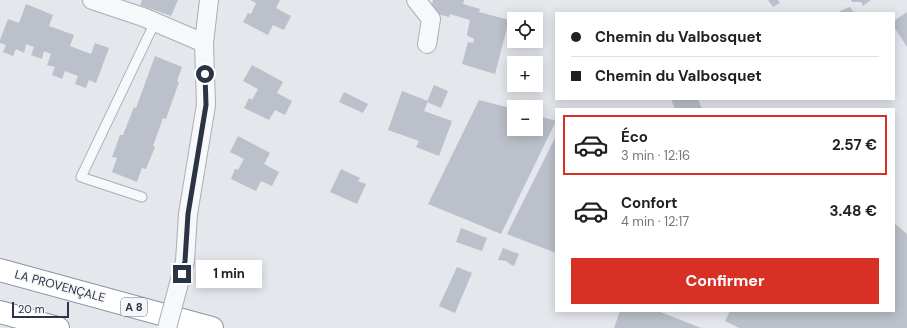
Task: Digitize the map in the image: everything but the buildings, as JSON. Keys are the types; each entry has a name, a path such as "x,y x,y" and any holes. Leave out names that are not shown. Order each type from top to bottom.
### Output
{"highway":[{"path":"0,261 57,286"},
{"name":"LA PROVENÇALE","path":"0,270 212,328"},
{"path":"0,312 58,328"}],"street":[{"path":"167,328 185,261 188,214 206,105 204,43 209,0"},
{"path":"416,0 431,19 427,44"},
{"path":"100,1 204,43"}],"lane":[{"path":"142,197 80,177 155,22"}],"route":[{"path":"182,274 185,261 188,214 206,105 205,74"}]}
